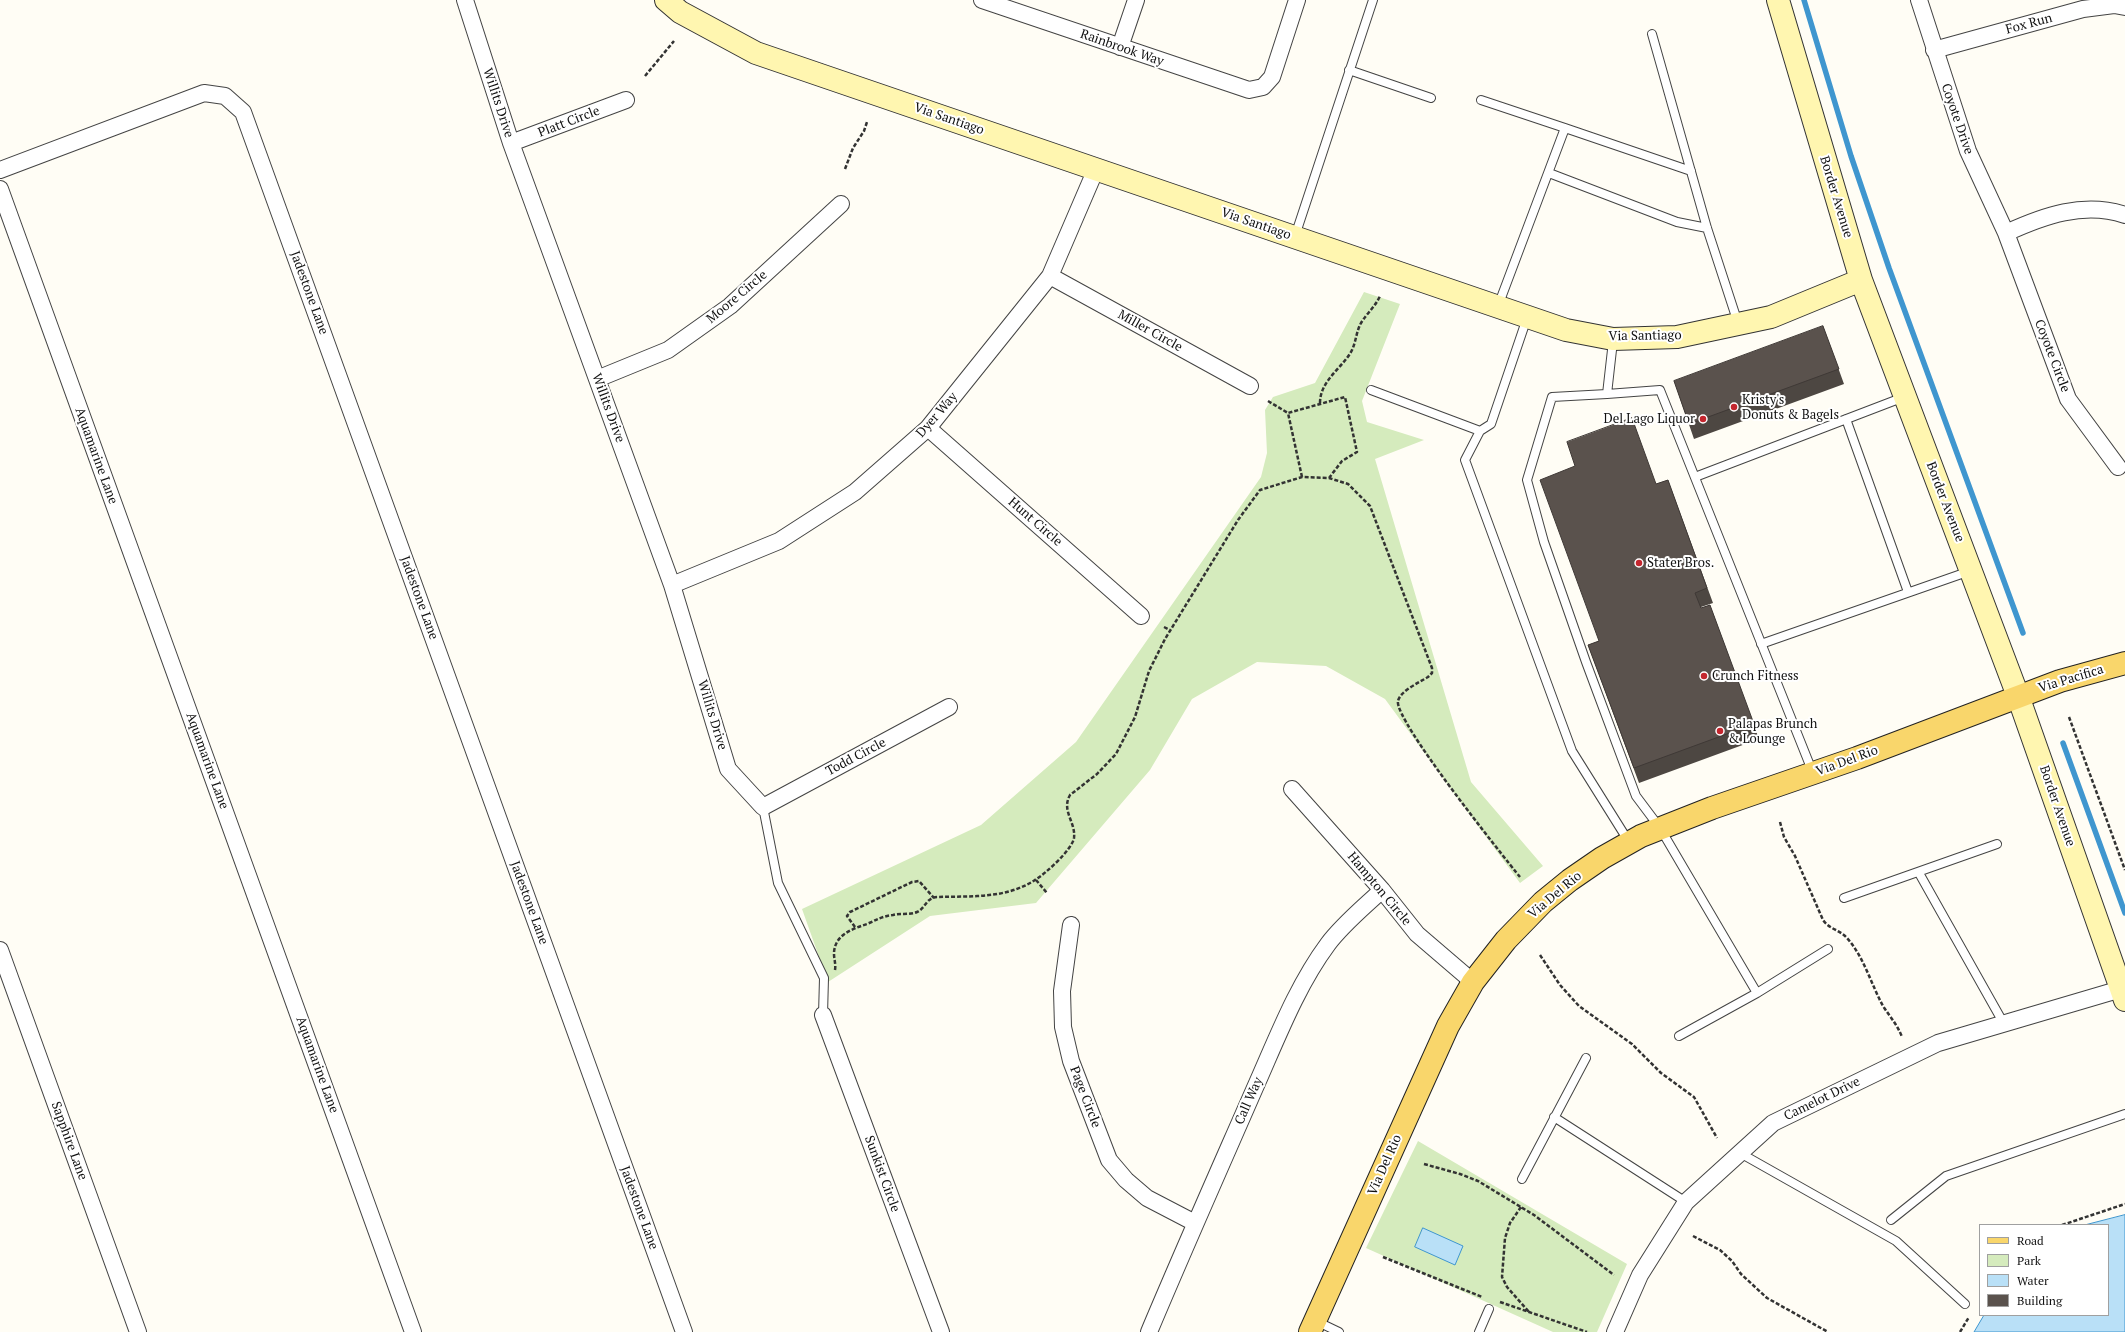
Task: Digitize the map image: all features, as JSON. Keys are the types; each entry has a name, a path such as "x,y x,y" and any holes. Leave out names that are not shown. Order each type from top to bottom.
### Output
{"main road":[{"name":"Via Pacifica","path":"2018,696 2060,681 2125,663"},
{"name":"Via Del Rio","path":"1313,1326 1448,1026 1473,982 1506,940 1543,902 1570,880 1629,843 1660,828 1712,808 1813,773 2018,696"}],"street":[{"name":"Willits Drive","path":"465,0 511,144 672,585 728,769 763,807"},
{"name":"Via Santiago","path":"666,0 680,12 756,53 1566,330 1613,339 1677,338 1739,326 1771,317 1861,280"},
{"name":"Rainbrook Way","path":"982,0 1249,90 1263,87 1272,77 1297,0"},
{"path":"1120,47 1136,0"},
{"name":"Border Avenue","path":"1778,0 1861,280 2018,696 2123,994"},
{"name":"Coyote Drive","path":"1919,0 1934,50 1968,150 2006,233"},
{"name":"Fox Run","path":"1934,50 2083,9 2114,5 2125,7"},
{"name":"Jadestone Lane","path":"0,170 204,93 225,96 243,112 684,1332"},
{"name":"Platt Circle","path":"511,144 626,100"},
{"name":"Dyer Way","path":"672,585 779,541 855,492 928,428 1050,276 1096,169"},
{"name":"Aquamarine Lane","path":"0,189 413,1332"},
{"name":"Moore Circle","path":"597,379 668,350 730,306 841,204"},
{"path":"2006,233 2038,219 2076,210 2113,211 2125,215"},
{"name":"Coyote Circle","path":"2006,233 2068,399 2118,467"},
{"name":"Miller Circle","path":"1050,276 1250,386"},
{"name":"Hunt Circle","path":"928,428 1141,616"},
{"name":"Todd Circle","path":"763,807 949,707"},
{"name":"Hampton Circle","path":"1292,789 1382,890 1417,934 1473,982"},
{"name":"Call Way","path":"1149,1332 1195,1223 1289,1012 1312,966 1329,943 1348,922 1382,890"},
{"name":"Page Circle","path":"1071,925 1062,991 1063,1027 1071,1061 1109,1160 1126,1180 1147,1198 1195,1223"},
{"name":"Sapphire Lane","path":"0,950 138,1332"},
{"name":"Camelot Drive","path":"1615,1332 1640,1275 1686,1202 1773,1123 1938,1043 2004,1024 2123,994"},
{"name":"Sunkist Circle","path":"823,1015 941,1332"}],"lane":[{"path":"1295,237 1373,0"},
{"path":"1652,34 1707,228 1739,326"},
{"path":"1349,70 1431,98"},
{"path":"1481,100 1691,171"},
{"path":"1498,307 1565,128"},
{"path":"1548,173 1677,222 1707,228"},
{"path":"1528,317 1491,424 1480,431 1465,460 1572,752 1629,843"},
{"path":"1607,394 1613,339"},
{"path":"1372,390 1480,431"},
{"path":"1757,993 1660,828 1636,796 1560,587 1527,480 1552,397 1660,390 1813,773"},
{"path":"1695,477 1905,396"},
{"path":"1846,419 1908,592"},
{"path":"1762,644 1971,571"},
{"path":"763,807 778,883 824,978 823,1015"},
{"path":"1844,898 1919,873 1997,844"},
{"path":"1919,873 2004,1024"},
{"path":"1679,1036 1757,993 1828,950"},
{"path":"1522,1179 1586,1058"},
{"path":"1890,1220 1946,1176 2125,1114"},
{"path":"1554,1117 1686,1202"},
{"path":"1740,1153 1896,1241 1965,1304"},
{"path":"1479,1332 1489,1309"},
{"path":"1313,1326 1339,1332"}],"path":[{"path":"645,76 674,41"},
{"path":"845,169 853,148 864,131 867,122"},
{"path":"1320,403 1322,392 1332,374 1352,350 1361,324 1374,308 1380,296"},
{"path":"1288,413 1345,397 1357,452 1342,461 1329,478"},
{"path":"1268,400 1288,413 1302,477"},
{"path":"834,975 834,954 836,946 840,938 855,927 884,916 915,913 920,910 926,901 934,898 983,897 1018,888 1036,880 1072,843 1073,831 1067,810 1067,800 1070,795 1097,774 1116,754 1135,716 1152,665 1170,630 1238,520 1260,490 1302,477 1340,480 1354,488 1370,506 1376,518 1432,668 1432,673 1406,691 1398,700 1398,704 1406,723 1463,806 1520,877"},
{"path":"1164,627 1170,630"},
{"path":"2069,717 2125,870"},
{"path":"1780,822 1784,837 1795,856 1822,920 1827,926 1841,932 1852,944 1884,1006 1896,1022 1902,1037"},
{"path":"1036,880 1047,893"},
{"path":"855,927 847,916 850,912 912,882 919,882 934,898"},
{"path":"1540,955 1568,996 1579,1006 1632,1044 1661,1073 1694,1097 1716,1138"},
{"path":"1424,1164 1469,1176 1534,1215 1614,1275"},
{"path":"2065,1224 2125,1204"},
{"path":"1521,1207 1510,1223 1505,1238 1502,1277 1507,1287 1529,1312"},
{"path":"1693,1236 1720,1250 1732,1261 1741,1274 1767,1298 1828,1332"}],"green space":[{"path":"1364,292 1400,304 1362,401 1367,422 1424,440 1375,459 1471,782 1543,866 1520,883 1385,699 1326,666 1257,662 1192,699 1150,770 1036,903 930,916 828,982 802,909 981,825 1076,742 1261,477 1267,453 1265,410 1273,397 1315,383"},
{"path":"1418,1141 1627,1264 1597,1332 1553,1332 1366,1248"}],"water":[{"path":"2125,1215 2125,1332 1974,1332 1983,1316 2109,1316 2109,1224 2089,1224"},
{"path":"1423,1228 1463,1246 1455,1265 1415,1247"}],"building":[{"path":"1823,326 1839,369 1689,424 1674,381"},
{"path":"1632,418 1656,484 1668,480 1707,588 1695,593 1701,608 1710,605 1754,724 1634,768 1588,645 1599,641 1540,480 1575,466 1567,442"}],"waterway":[{"path":"1804,0 1851,156 1889,268 2023,633"},
{"path":"2063,743 2125,913"}],"place":[{"name":"Kristy's Donuts & Bagels","path":"1734,407"},
{"name":"Del Lago Liquor","path":"1703,419"},
{"name":"Stater Bros.","path":"1639,563"},
{"name":"Crunch Fitness","path":"1704,676"},
{"name":"Palapas Brunch & Lounge","path":"1720,731"}]}
